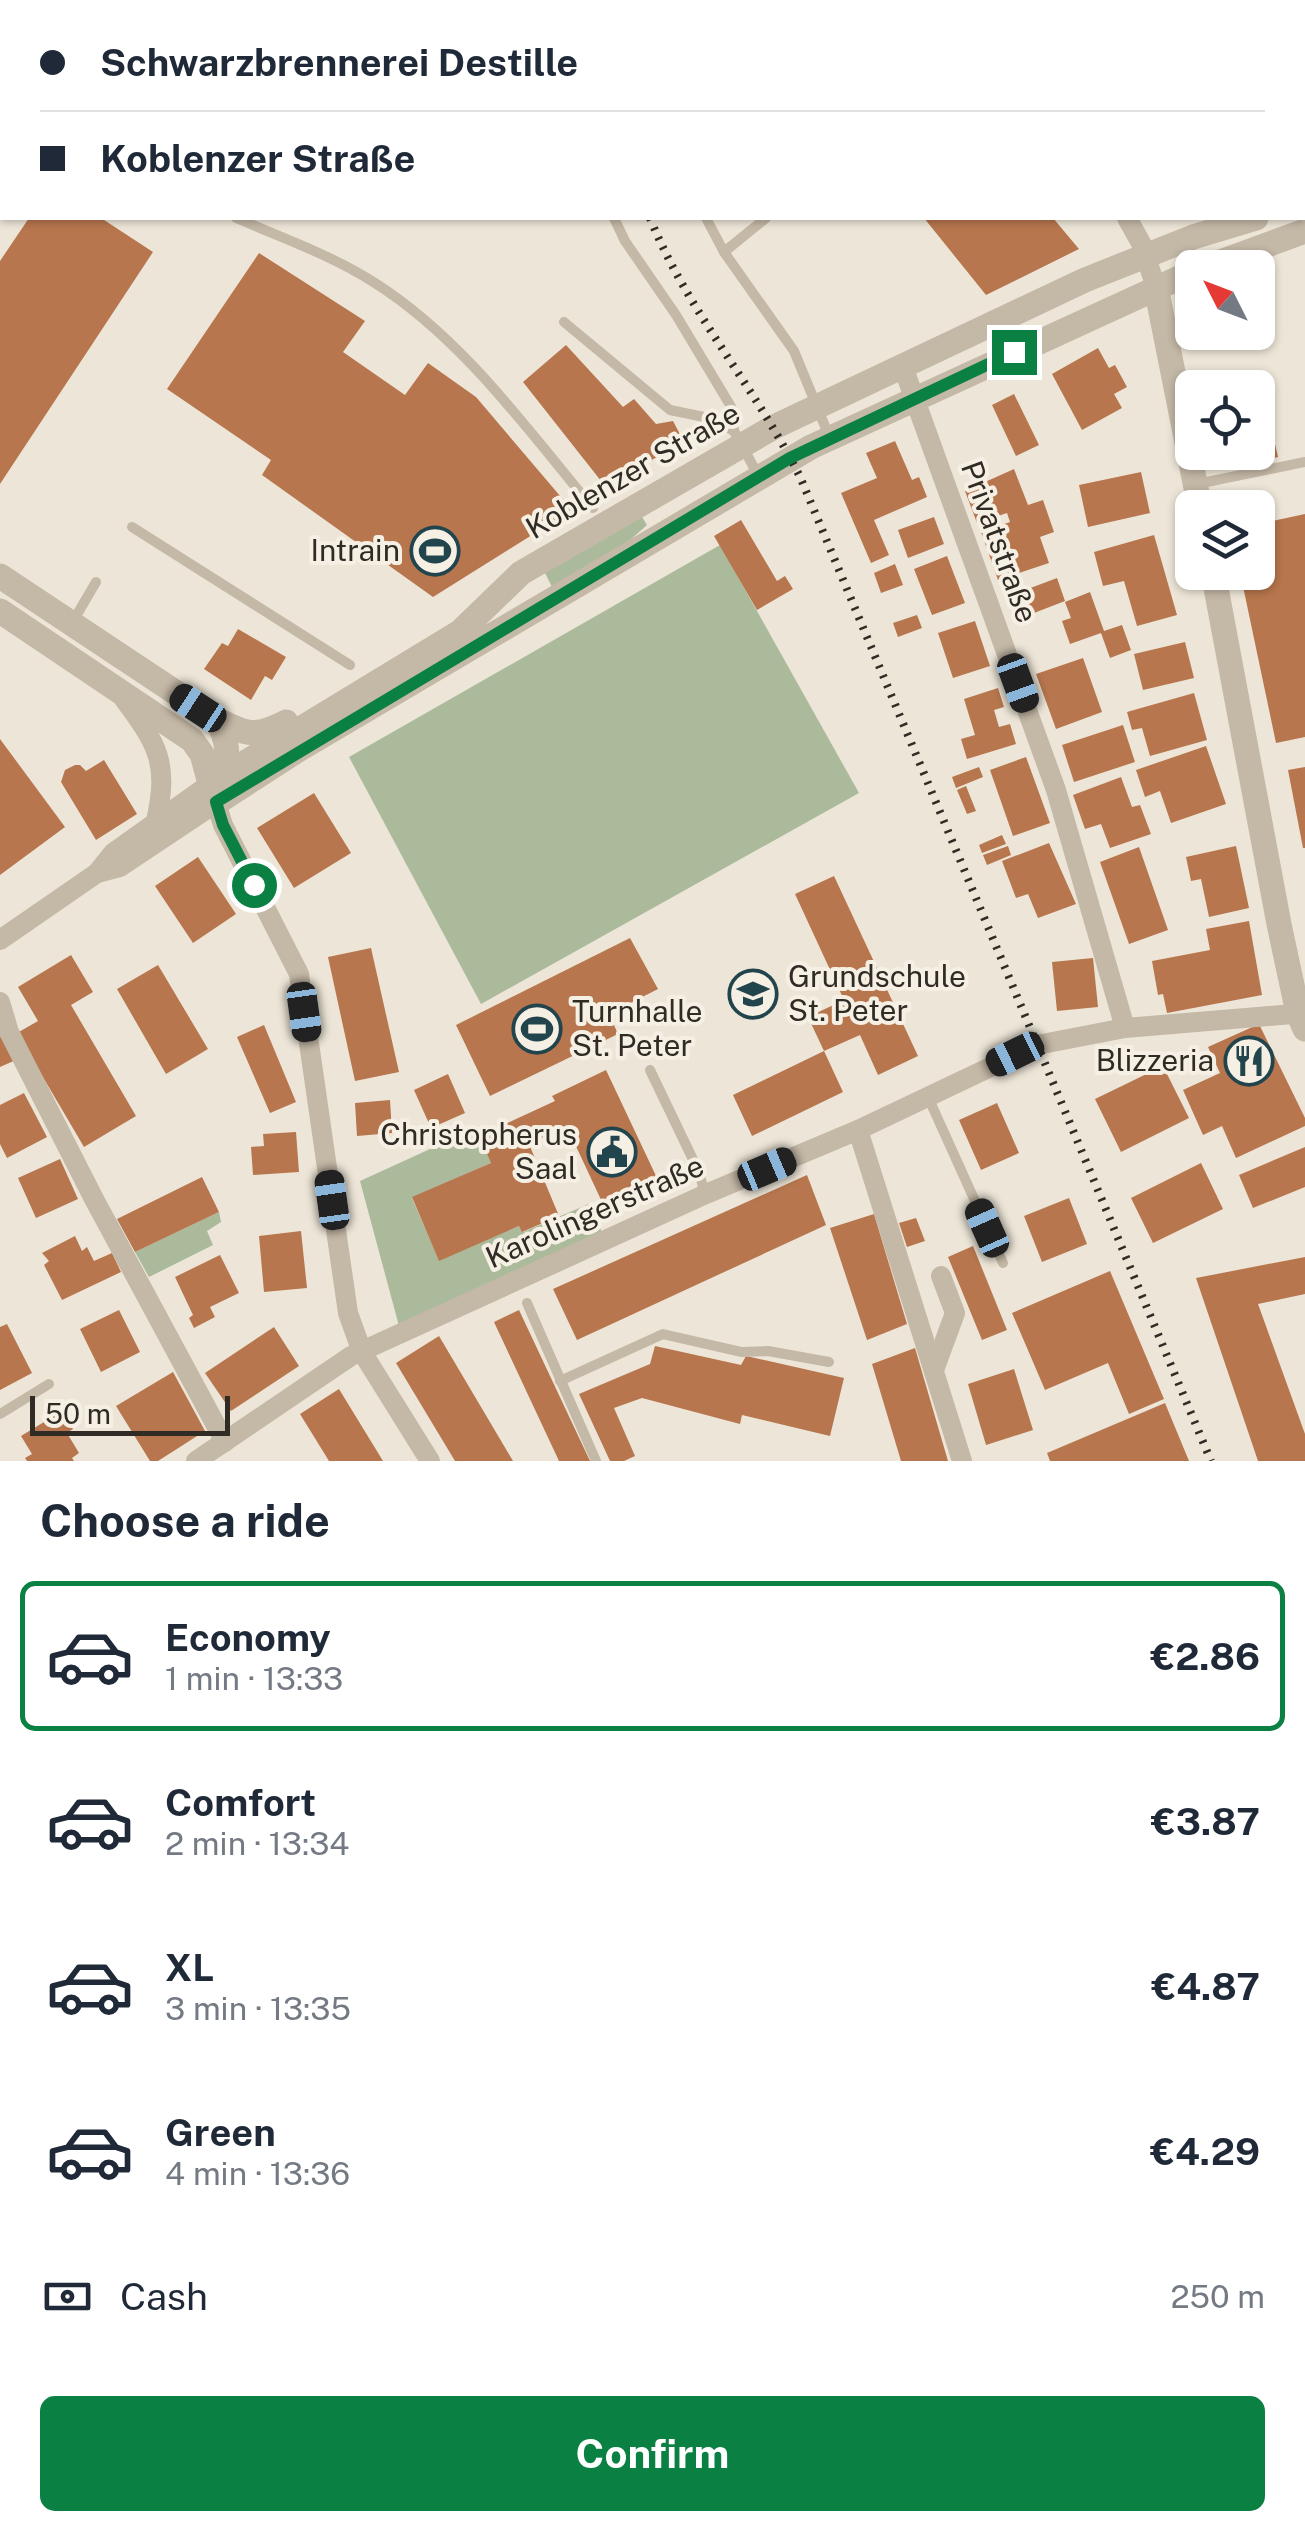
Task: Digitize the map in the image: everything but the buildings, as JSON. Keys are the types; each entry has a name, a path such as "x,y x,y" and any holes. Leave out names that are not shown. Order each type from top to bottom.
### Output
{"street":[{"path":"1127,220 1146,255 1156,287 1197,490"},
{"name":"Koblenzer Straße","path":"0,940 97,873 120,866 216,788 342,703 460,632 522,573 738,438 1146,255 1250,220"},
{"path":"1253,250 1305,231"},
{"name":"Koblenzer Straße","path":"97,873 113,852 156,821 759,476 830,437 1175,279"},
{"name":"Privatstraße","path":"902,364 1056,790 1125,1028"},
{"path":"0,576 214,718 242,732 256,734 305,713 342,703"},
{"path":"1216,590 1302,1018"},
{"path":"0,611 192,740 202,754 216,788 223,825 299,974 348,1313 362,1352 430,1461"},
{"path":"116,689 147,730 161,759 163,787 156,821"},
{"path":"214,718 226,741 216,788"},
{"path":"0,1002 10,1032 94,1199 226,1442"},
{"name":"Karolingerstraße","path":"196,1461 352,1356 706,1194 858,1130 1037,1045 1125,1028 1302,1018"},
{"path":"858,1130 962,1461"},
{"path":"934,1370 955,1313 940,1276"}],"lane":[{"path":"240,220 373,282 423,317 486,381 593,508"},
{"path":"615,220 733,410 738,438 759,476"},
{"path":"707,220 724,252 794,351 830,437"},
{"path":"724,252 764,220"},
{"path":"564,322 670,410 709,418 738,438"},
{"path":"1217,490 1305,462"},
{"path":"132,527 350,664"},
{"path":"71,624 96,582"},
{"path":"650,1070 706,1194"},
{"path":"928,1096 1003,1263"},
{"path":"527,1304 596,1461"},
{"path":"560,1381 663,1334 742,1352 768,1351 829,1362"},
{"path":"0,1414 48,1384"}],"green space":[{"path":"642,517 647,525 620,549 552,587 545,573"},
{"path":"720,545 859,793 481,1004 349,757"},
{"path":"476,1128 491,1163 412,1198 439,1260 519,1226 523,1232 591,1203 603,1236 399,1326 360,1181"},
{"path":"219,1212 221,1222 207,1231 213,1245 149,1277 135,1252"}],"railway":[{"path":"651,220 702,318 764,413 801,479 1211,1461"}],"place":[{"name":"Intrain","path":"435,551"},
{"name":"Grundschule St. Peter","path":"753,994"},
{"name":"Turnhalle St. Peter","path":"537,1029"},
{"name":"Blizzeria","path":"1249,1061"},
{"name":"Christopherus Saal","path":"612,1152"}],"route":[{"path":"254,885 223,825 216,802 790,458 1014,352"}]}
